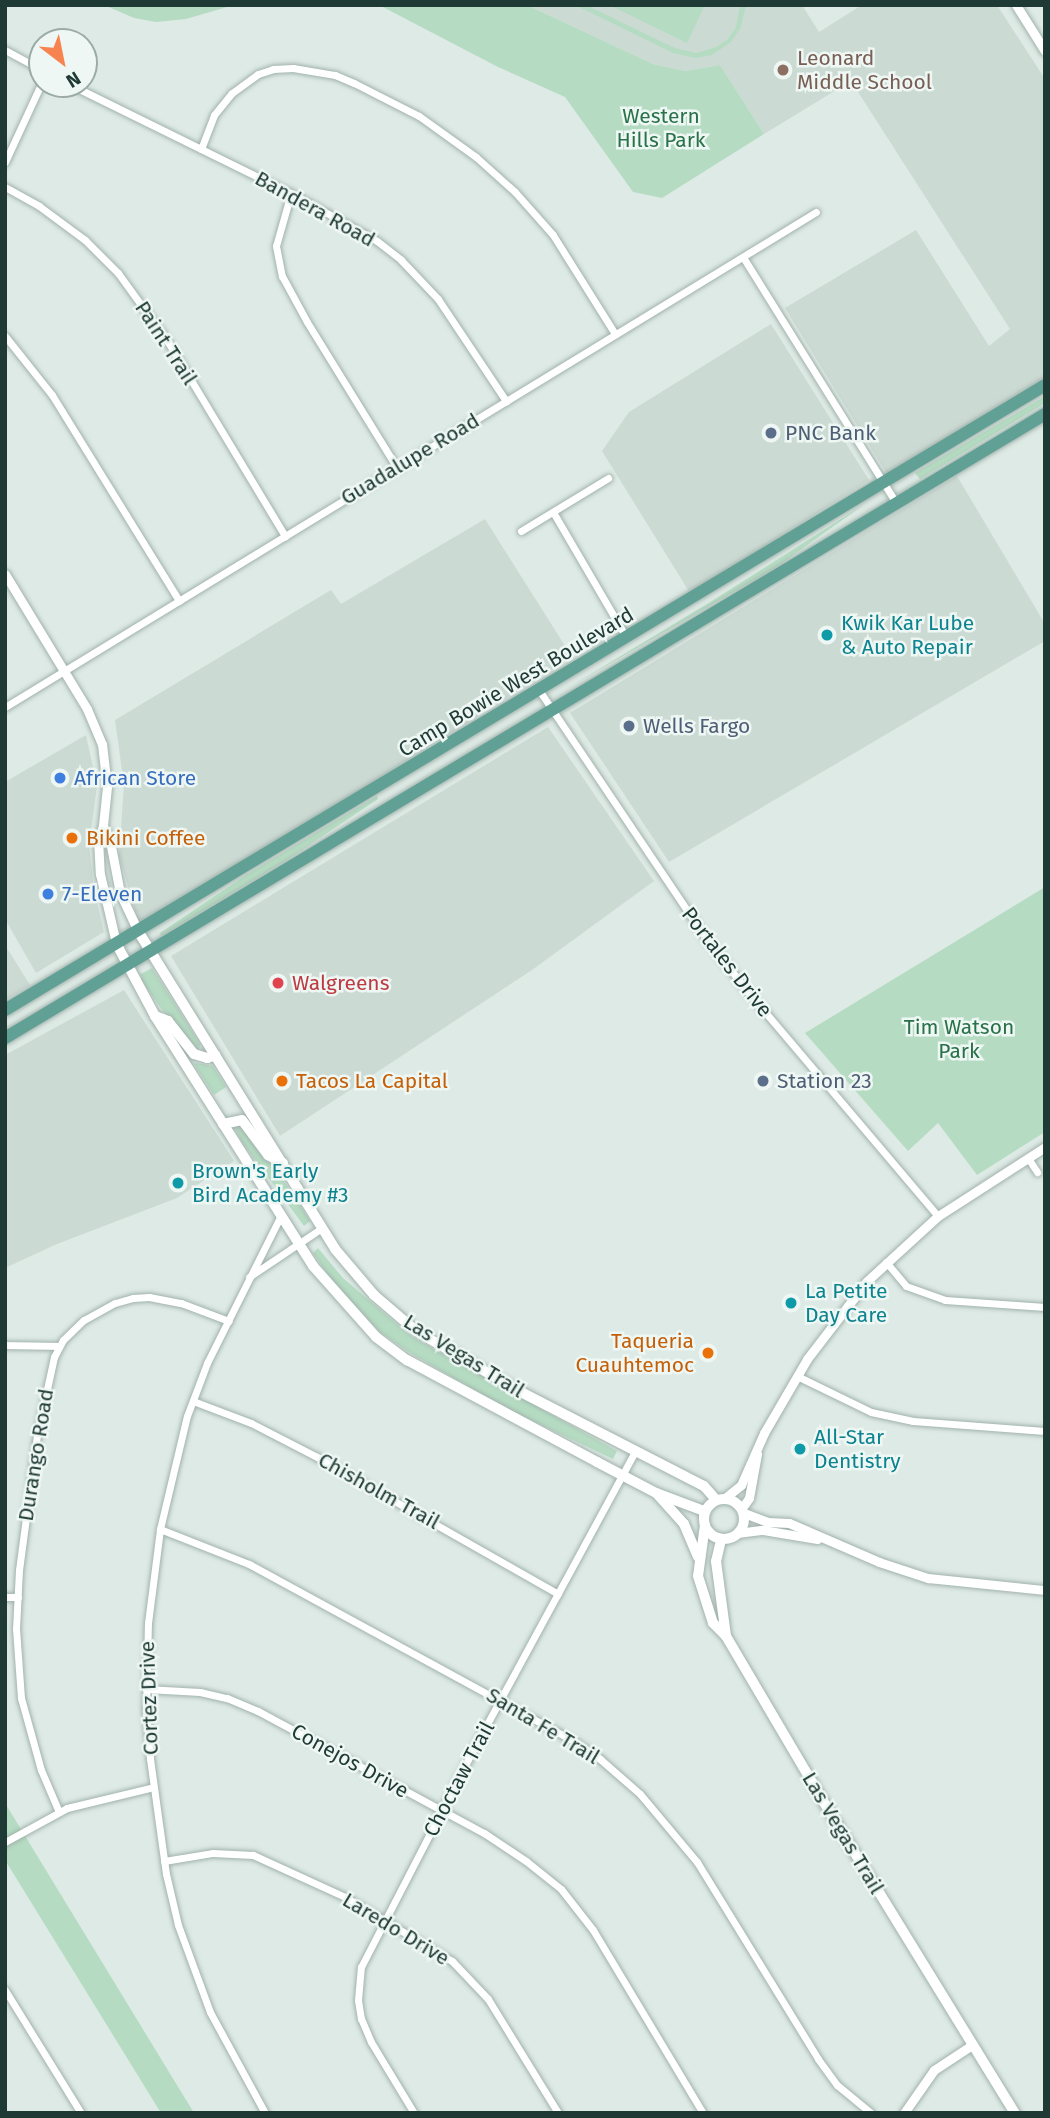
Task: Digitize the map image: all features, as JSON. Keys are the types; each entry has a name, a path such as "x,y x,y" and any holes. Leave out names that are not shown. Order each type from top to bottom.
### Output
{"main road":[{"name":"Camp Bowie West Boulevard","path":"5,1010 1045,385"},
{"name":"Camp Bowie West Boulevard","path":"5,1038 1045,414"},
{"path":"386,782 398,802"},
{"name":"Las Vegas Trail","path":"138,931 335,1249 374,1295 416,1331 517,1390 705,1486 720,1499"},
{"name":"Las Vegas Trail","path":"117,943 155,1016 318,1273 376,1337 407,1360 656,1493"},
{"path":"155,1016 168,1021 194,1054 207,1058 216,1055"},
{"path":"223,1124 242,1120 268,1155 283,1163"},
{"path":"656,1493 704,1511 698,1576 713,1623 726,1636"},
{"path":"656,1493 684,1524 699,1559"},
{"path":"720,1499 743,1510 745,1520 737,1533 721,1540 713,1536 705,1522 720,1499"},
{"name":"Las Vegas Trail","path":"721,1540 716,1551 716,1569 726,1636 1015,2113"}],"street":[{"path":"1016,5 1045,51"},
{"path":"5,50 28,62"},
{"path":"201,149 214,115 232,93 258,74 273,69 293,68 335,75 354,83 419,116 476,157 515,192 552,235 615,334"},
{"path":"5,162 35,98"},
{"name":"Bandera Road","path":"97,98 348,222 401,260 438,299 506,401"},
{"name":"Paint Trail","path":"5,187 39,206 85,240 118,273 168,342 285,536"},
{"path":"291,193 276,246 282,276 307,322 397,468"},
{"name":"Guadalupe Road","path":"5,707 816,212"},
{"path":"743,257 896,503"},
{"path":"5,336 52,395 179,601"},
{"path":"521,531 608,478"},
{"path":"553,512 627,638"},
{"path":"5,574 87,709 102,744 107,787 103,826 98,839 100,874 117,943"},
{"name":"Portales Drive","path":"539,690 701,930 748,992 938,1216"},
{"path":"103,826 110,841 120,893 138,931"},
{"path":"720,1499 741,1485 764,1433 827,1329 886,1262 938,1216 1045,1147"},
{"path":"1028,1158 1037,1172"},
{"name":"Cortez Drive","path":"265,2113 210,2012 178,1925 164,1861 154,1787 146,1689 148,1623 160,1529 172,1474 207,1363 281,1215"},
{"path":"248,1278 322,1228"},
{"path":"886,1262 906,1286 945,1300 1045,1307"},
{"path":"5,1345 59,1346 84,1320 115,1303 133,1298 149,1297 181,1303 229,1321"},
{"name":"Durango Road","path":"59,1346 48,1376 37,1435 19,1570 16,1629 21,1698 41,1770 59,1812"},
{"path":"797,1376 871,1412 913,1420 1045,1432"},
{"name":"Chisholm Trail","path":"193,1401 251,1423 317,1457 558,1594"},
{"name":"Choctaw Trail","path":"414,2113 371,2042 358,2000 361,1966 635,1451"},
{"path":"757,1452 743,1510 768,1522 789,1523 928,1578 1045,1590"},
{"name":"Santa Fe Trail","path":"160,1529 249,1564 501,1700 600,1759 640,1794 674,1832 716,1889 818,2059 837,2085 871,2113"},
{"path":"737,1533 763,1530 830,1541"},
{"path":"5,1597 18,1597"},
{"name":"Conejos Drive","path":"146,1689 200,1692 248,1707 442,1810 526,1861 574,1905 619,1970 703,2113"},
{"path":"5,1842 59,1812 154,1787"},
{"name":"Laredo Drive","path":"164,1861 213,1853 253,1855 303,1875 452,1961 478,1985 558,2113"},
{"path":"5,1990 81,2113"},
{"path":"904,2113 934,2070 972,2045"}],"shaded area":[{"path":"527,5 802,5 819,32 862,5 997,5 1045,79 1045,377 887,474 785,308 916,230 989,346 1010,329 851,81 764,134 720,65 685,71 653,64"},
{"path":"771,324 869,480 690,593 602,451 629,412"},
{"path":"957,476 1045,624 1045,641 669,862 570,713"},
{"path":"485,519 572,657 140,927 119,856 124,785 115,720 331,590 341,604"},
{"path":"548,727 654,881 532,970 280,1136 171,956"},
{"path":"86,735 97,786 89,845 94,890 104,932 36,973 5,919 5,782"},
{"path":"5,945 30,985 5,1000"},
{"path":"124,990 234,1161 177,1198 57,1244 5,1268 5,1055"}],"green space":[{"path":"104,5 234,5 186,19 156,22 134,18"},
{"name":"Western Hills Park","path":"379,5 527,5 653,64 685,71 720,65 764,134 662,198 633,192 565,97 498,67"},
{"path":"575,5 586,5 675,48 696,53 716,47 728,39 736,27 740,5 746,6 740,29 731,42 712,55 696,58 673,53"},
{"path":"609,5 705,5 687,43"},
{"path":"1045,396 1045,403 920,479 915,473"},
{"path":"866,503 778,566 568,688 712,601"},
{"path":"377,796 378,799 290,858 161,936 160,933 246,875"},
{"name":"Tim Watson Park","path":"1045,887 1045,1132 977,1175 938,1123 908,1151 805,1033"},
{"path":"152,968 200,1044 199,1049 195,1049 142,981 141,974"},
{"path":"194,1064 213,1066 226,1087 214,1095"},
{"path":"238,1125 256,1143 293,1194 310,1221 304,1226 242,1142 234,1126"},
{"path":"318,1248 343,1278 412,1337 617,1451 613,1459 508,1409 407,1351 379,1331 334,1283 313,1253"},
{"path":"5,1803 194,2113 161,2113 5,1860"}],"place":[{"name":"Leonard Middle School","path":"783,70"},
{"name":"PNC Bank","path":"771,433"},
{"name":"Kwik Kar Lube & Auto Repair","path":"827,635"},
{"name":"Wells Fargo","path":"629,726"},
{"name":"African Store","path":"60,778"},
{"name":"Bikini Coffee","path":"72,838"},
{"name":"7-Eleven","path":"48,894"},
{"name":"Walgreens","path":"278,983"},
{"name":"Tacos La Capital","path":"282,1081"},
{"name":"Station 23","path":"763,1081"},
{"name":"Brown's Early Bird Academy #3","path":"178,1183"},
{"name":"La Petite Day Care","path":"791,1303"},
{"name":"Taqueria Cuauhtemoc","path":"708,1353"},
{"name":"All-Star Dentistry","path":"800,1449"}]}
